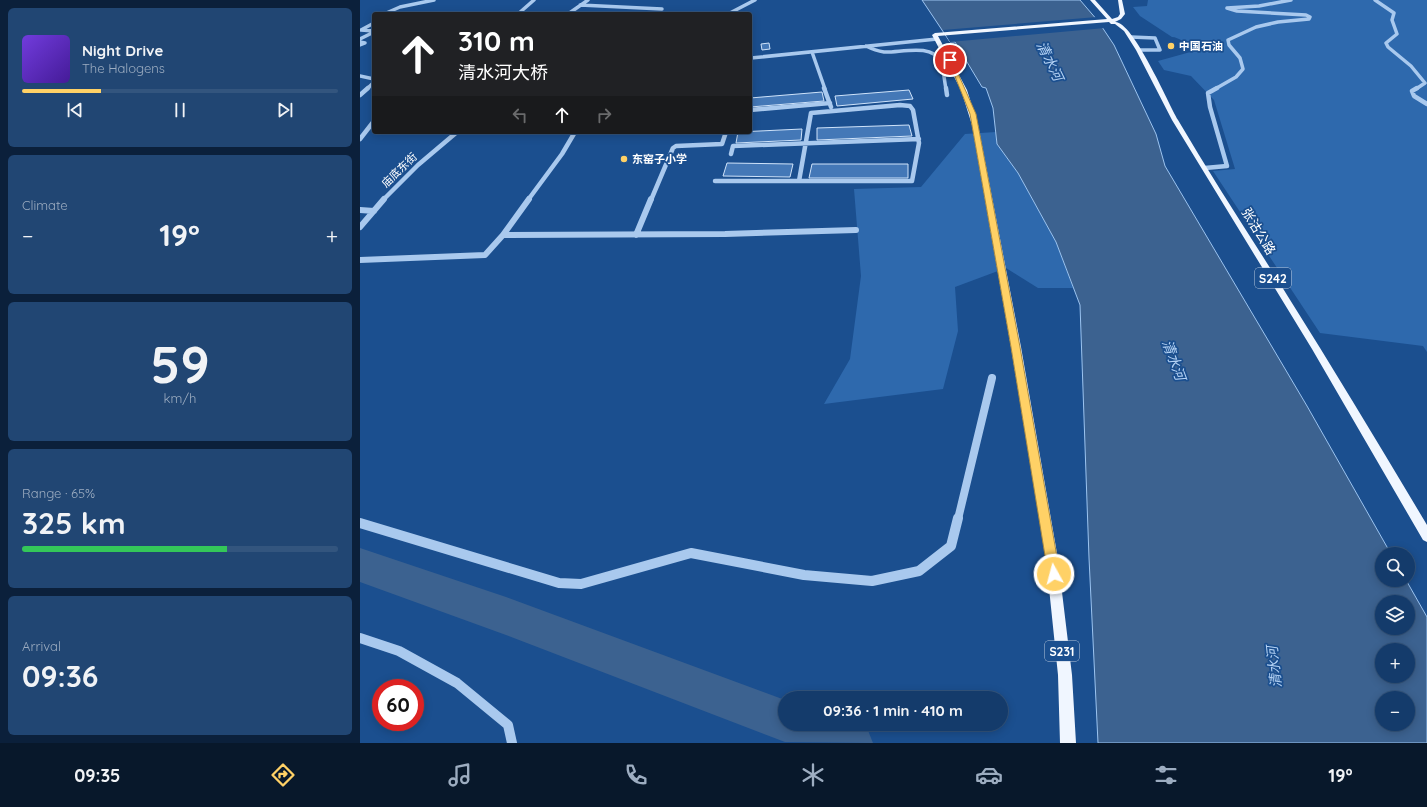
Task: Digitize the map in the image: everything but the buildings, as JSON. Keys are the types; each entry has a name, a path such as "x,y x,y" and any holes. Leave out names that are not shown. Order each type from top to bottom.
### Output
{"main road":[{"path":"1092,0 1115,22"},
{"path":"1097,0 1115,22"},
{"path":"1115,22 1121,18 1124,11 1120,0"},
{"path":"1124,0 1130,11"},
{"path":"937,39 947,36 1127,20"},
{"name":"张沽公路","path":"1115,22 1126,30 1139,50 1175,120 1315,347 1427,536"},
{"name":"S231","path":"937,39 962,87 973,114 1052,559 1064,675 1068,743"}],"street":[{"path":"386,12 434,0"},
{"path":"520,12 534,0"},
{"path":"571,12 588,0"},
{"path":"732,12 755,0"},
{"path":"1205,168 1227,166 1210,107 1208,93 1236,77 1243,69 1240,58 1229,45 1228,40 1256,27 1278,22 1309,19 1310,17 1277,12 1237,11 1227,8 1259,6 1291,0"},
{"path":"1375,0 1394,13 1392,20 1397,34 1386,43 1388,47 1411,66 1425,83 1412,91 1414,96 1427,104"},
{"path":"580,5 662,8"},
{"path":"372,23 361,30 372,31"},
{"path":"360,42 372,33"},
{"path":"1131,37 1155,38 1160,50 1139,50"},
{"path":"752,57 937,39"},
{"path":"866,46 875,51 888,52 919,50 932,52 940,59 947,95"},
{"path":"812,52 832,111"},
{"path":"360,76 372,78"},
{"path":"360,95 372,84"},
{"path":"752,110 830,103"},
{"path":"715,181 799,181 912,181 919,142 913,110 910,106 900,105 811,113 799,181"},
{"path":"360,139 372,124"},
{"name":"庙底东街","path":"360,227 390,192 439,145 454,134"},
{"path":"360,260 485,255 503,235 562,154 574,134"},
{"path":"636,235 673,148 676,146 722,144 725,134"},
{"path":"731,154 733,146 919,139"},
{"path":"360,210 374,211"},
{"path":"503,235 725,234 856,230"},
{"path":"360,523 559,583 581,584 691,553 804,575 872,581 919,571 951,546 992,378"},
{"path":"360,638 399,651 458,683 508,725 512,743"}],"shaded area":[{"path":"1148,0 1427,0 1427,352 1423,346 1320,333 1213,171 1235,169 1214,100 1191,76 1164,70 1158,61 1194,51 1194,46 1172,37 1140,16 1133,7 1147,6"},
{"path":"996,132 997,144 1018,173 1056,242 1073,288 1038,288 1006,268 955,287 958,331 943,389 824,404 850,359 861,276 854,189 921,187 965,134"}],"water":[{"name":"清水河","path":"922,0 1080,0 1098,21 1114,45 1156,134 1165,166 1307,406 1387,547 1375,547 1375,587 1410,587 1415,595 1375,595 1375,635 1415,635 1415,596 1427,617 1427,743 1098,743 1089,558 1080,305 1056,242 1018,173 997,144 993,108 986,88 982,87 955,42 950,42"}],"pier":[{"path":"1097,17 1105,28 950,42 943,30"}],"waterway":[{"path":"360,565 506,616 778,718"},
{"path":"815,731 852,743"}],"place":[{"name":"中国石油","path":"1171,46"},
{"name":"东窑子小学","path":"624,159"}],"route":[{"path":"950,60 973,114 980,159 1016,347 1054,574"}]}
